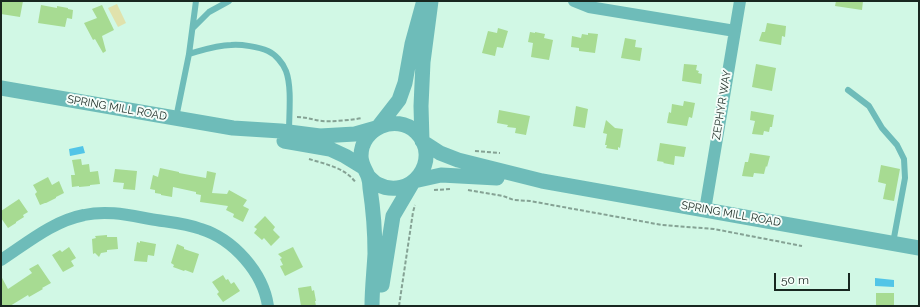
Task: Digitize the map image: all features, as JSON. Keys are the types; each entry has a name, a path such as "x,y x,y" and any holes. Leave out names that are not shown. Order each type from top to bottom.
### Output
{"street":[{"path":"372,306 375,253 370,188 363,176 361,156 363,145 368,135 377,128 399,100 405,83 412,44 423,1"},
{"path":"378,306 393,216 414,181 421,173 425,163 426,152 423,142 421,106 423,62 431,1"},
{"path":"574,1 589,7 735,31"},
{"name":"ZEPHYR WAY","path":"705,210 740,1"},
{"name":"SPRING MILL ROAD","path":"1,88 233,128 273,139 330,149 345,156 363,176"},
{"path":"377,128 388,124 398,123 408,126 416,132 423,142"},
{"name":"SPRING MILL ROAD","path":"233,128 320,136 355,134 377,128"},
{"name":"SPRING MILL ROAD","path":"423,142 440,153 458,160 542,181 919,248"},
{"name":"SPRING MILL ROAD","path":"414,181 441,175 542,181"},
{"path":"363,176 385,187 395,188 406,186 414,181"},
{"path":"1,260 36,237 66,220 99,212 115,212 201,229 225,240 237,250 254,272 262,286 268,306"}],"lane":[{"path":"176,118 189,54 196,1"},
{"path":"193,28 209,12 229,1"},
{"path":"189,54 214,47 231,45 247,46 268,51 282,63 286,71 289,84 289,132"},
{"path":"848,90 869,106 882,128 897,145 904,159 905,178 893,243"}],"path":[{"path":"289,116 323,121 366,117"},
{"path":"472,150 500,153"},
{"path":"306,158 344,171 353,179 363,176"},
{"path":"433,190 452,189"},
{"path":"466,190 503,196 514,200 530,201 662,225 714,229 802,246"},
{"path":"399,306 415,203"}],"green space":[{"path":"117,4 126,23 118,27 108,8"}],"water":[{"path":"83,146 85,153 70,156 69,149"},
{"path":"875,278 894,280 894,287 875,286"}],"building":[{"path":"1,1 23,1 20,17 1,14"},
{"path":"836,1 863,1 862,10 835,6"},
{"path":"41,5 57,8 57,6 73,10 72,19 67,18 65,27 38,23"},
{"path":"102,5 114,30 102,36 106,51 103,53 95,39 93,40 84,23 97,18 92,9"},
{"path":"767,23 786,26 785,37 782,36 781,45 759,41 762,32 765,32"},
{"path":"498,28 508,31 503,48 497,47 495,56 482,53 488,31 497,33"},
{"path":"530,32 545,34 544,38 553,40 549,60 531,57 533,43 528,42"},
{"path":"588,33 598,34 595,53 579,51 579,48 571,47 572,36 581,38 582,34 588,35"},
{"path":"625,38 636,40 635,47 642,48 640,61 621,58"},
{"path":"684,64 697,65 696,70 699,71 698,73 702,74 701,84 682,81"},
{"path":"756,64 776,68 772,91 752,87"},
{"path":"684,101 695,103 692,118 689,117 687,126 667,123 669,112 671,113 672,104 683,106"},
{"path":"576,106 588,109 585,128 573,126"},
{"path":"499,110 530,116 526,135 515,133 516,128 507,127 508,125 497,123"},
{"path":"751,111 774,115 772,127 770,127 769,132 764,131 763,135 752,134 755,121 750,120"},
{"path":"606,120 615,128 623,129 620,148 618,147 618,150 606,148 607,145 605,145 607,134 603,133"},
{"path":"660,143 686,147 684,157 675,156 674,165 657,161"},
{"path":"750,153 770,156 764,174 754,173 753,177 742,176 745,162 748,162"},
{"path":"81,159 82,165 89,164 90,172 98,171 100,184 72,187 71,175 75,175 72,160"},
{"path":"881,165 900,169 894,201 883,199 886,184 878,182"},
{"path":"160,168 206,178 207,171 216,173 212,193 227,194 229,190 247,200 243,206 249,209 243,222 233,217 234,214 226,210 228,206 200,202 201,195 196,194 196,192 173,187 172,197 155,193 155,190 150,189 153,175 158,177"},
{"path":"115,169 137,171 135,190 123,189 124,183 113,182"},
{"path":"48,177 52,185 59,181 64,193 40,205 35,194 37,192 33,185"},
{"path":"19,199 28,212 23,215 24,217 8,228 1,218 1,211"},
{"path":"265,216 275,227 273,230 280,237 271,246 264,238 262,240 254,233 257,229 254,227"},
{"path":"107,235 107,237 117,237 118,249 107,250 107,252 101,253 99,257 95,253 93,254 92,239 96,238 95,236"},
{"path":"140,241 156,244 154,256 148,255 147,262 134,261 137,242 140,243"},
{"path":"177,244 184,247 184,249 199,254 193,273 173,267 174,265 171,263"},
{"path":"69,247 76,258 71,261 74,266 63,272 52,255 60,250 62,252"},
{"path":"293,247 303,267 285,276 280,266 283,265 280,259 282,258 278,254"},
{"path":"38,264 51,283 29,297 28,295 10,306 1,306 1,276 8,289 32,273 29,269"},
{"path":"223,275 231,284 234,282 240,291 223,302 217,294 219,292 212,282"},
{"path":"311,286 312,291 314,290 316,306 301,306 298,288"},
{"path":"876,293 894,293 894,306 876,306"}]}
